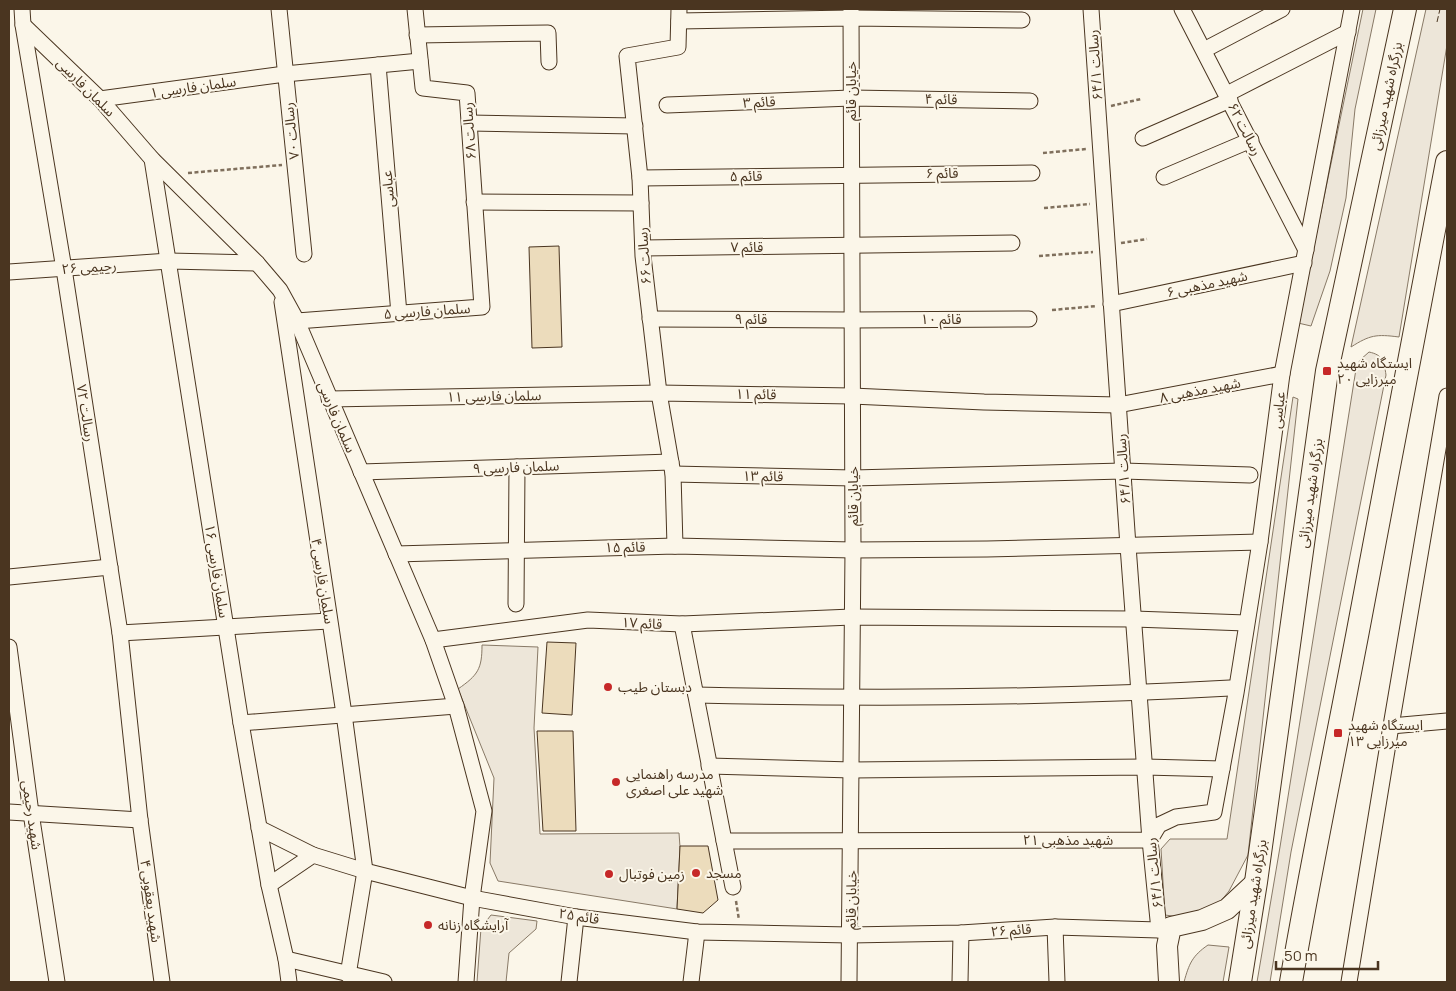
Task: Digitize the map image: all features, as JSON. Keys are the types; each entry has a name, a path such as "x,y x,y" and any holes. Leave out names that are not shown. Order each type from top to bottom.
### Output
{"highway":[{"name":"بزرگراه شهید میرزائی","path":"1240,982 1256,882 1327,371 1401,13"},
{"path":"1291,982 1307,888 1447,162"},
{"path":"1420,299 1447,227"}],"main road":[{"path":"1169,982 1165,928 1202,920 1227,909 1256,882"}],"street":[{"name":"رسالت ۷۲","path":"22,9 120,634 140,820"},
{"name":"رسالت ۷۰","path":"279,9 304,254"},
{"name":"رسالت ۶۸","path":"415,9 423,88 467,93 474,202"},
{"name":"رسالت ۶۴/۱","path":"1091,9 1150,840 1165,928"},
{"name":"رسالت ۶۲","path":"1182,9 1251,140 1305,257"},
{"path":"1204,50 1282,9"},
{"name":"عباسی","path":"1150,840 1159,825 1176,817 1214,812 1236,693 1260,542 1282,374 1352,9"},
{"path":"679,15 851,13 1022,20"},
{"name":"خیابان قائم","path":"849,982 853,550 851,13"},
{"name":"رسالت ۶۶","path":"675,546 672,468 659,393 642,248 640,178 627,56 678,48 679,15"},
{"name":"سلمان فارسی","path":"23,25 100,99 152,159 257,263 280,290 297,321 433,640 456,706 484,811 472,898 466,982"},
{"path":"1144,138 1228,97 1348,32"},
{"path":"418,35 548,33 549,62"},
{"name":"سلمان فارسی ۱","path":"100,99 286,74 420,61"},
{"name":"عباسی","path":"378,65 399,314"},
{"name":"قائم ۴","path":"852,98 1030,101"},
{"name":"قائم ۳","path":"667,105 852,98"},
{"path":"470,123 635,126"},
{"path":"1164,177 1251,140"},
{"name":"سلمان فارسی ۱۶","path":"152,159 225,627 269,885 286,959 289,982"},
{"name":"قائم ۶","path":"852,174 1032,172"},
{"name":"قائم ۵","path":"640,178 852,174"},
{"path":"474,202 641,203"},
{"name":"سلمان فارسی ۵","path":"297,321 482,307 474,202"},
{"name":"قائم ۷","path":"642,248 1012,243"},
{"name":"شهید مذهبی ۶","path":"1111,304 1305,257"},
{"name":"رحیمی ۲۶","path":"9,272 168,261 257,263"},
{"name":"سلمان فارسی ۴","path":"280,290 344,714 365,871 348,975"},
{"name":"قائم ۹","path":"650,319 852,320"},
{"name":"قائم ۱۰","path":"852,320 1029,319"},
{"name":"شهید مذهبی ۸","path":"984,402 1118,405 1282,374"},
{"name":"قائم ۱۱","path":"659,393 852,396 984,402"},
{"name":"سلمان فارسی ۱۱","path":"330,399 659,393"},
{"path":"1349,982 1447,396"},
{"path":"516,604 517,467"},
{"name":"سلمان فارسی ۹","path":"361,472 517,467 672,468"},
{"name":"قائم ۱۳","path":"672,468 853,478 1123,472 1250,475"},
{"name":"قائم ۱۵","path":"396,554 517,549 675,546 853,550 987,549 1260,542"},
{"path":"9,577 110,567"},
{"name":"قائم ۱۷","path":"433,640 588,620 682,624 852,617 1134,619 1246,623"},
{"path":"120,634 329,621"},
{"path":"682,624 733,887"},
{"name":"شهید رحیمی","path":"9,647 31,813 58,982"},
{"path":"696,695 852,698 1139,693 1230,688"},
{"path":"241,723 456,706"},
{"path":"1391,726 1447,721"},
{"path":"709,766 852,770 1145,766 1222,769"},
{"path":"9,812 140,820"},
{"name":"شهید یعقوبی ۴","path":"140,820 162,982"},
{"name":"قائم ۲۵","path":"259,828 313,855 365,871 472,898 576,917 697,932 850,935"},
{"name":"شهید مذهبی ۲۱","path":"724,841 1150,840"},
{"path":"269,885 313,855"},
{"path":"569,982 576,917"},
{"path":"1055,927 1057,982"},
{"name":"قائم ۲۶","path":"850,935 961,933 1055,927 1165,928"},
{"path":"691,982 697,932"},
{"path":"960,982 961,933"},
{"path":"286,959 384,982"}],"path":[{"path":"1098,109 1141,99"},
{"path":"1043,153 1100,147"},
{"path":"169,175 295,164"},
{"path":"1044,208 1104,203"},
{"path":"1039,256 1107,248 1147,239"},
{"path":"1052,310 1111,304"},
{"path":"733,887 742,934"}],"shaded area":[{"path":"1363,9 1376,9 1355,109 1346,198 1330,271 1311,326 1298,323"},
{"path":"1426,9 1447,9 1447,45 1399,337 1374,336 1351,347"},
{"path":"1369,352 1382,359 1386,375 1291,852 1270,982 1257,982 1356,369 1360,360"},
{"path":"1293,397 1298,399 1248,855 1229,891 1221,901 1187,918 1165,915 1161,849 1170,839 1227,839"},
{"path":"482,645 538,647 534,728 540,834 679,833 677,909 498,881 490,863 494,778 458,689 478,671"},
{"path":"491,915 537,921 536,929 509,953 506,982 477,982 481,928"},
{"path":"1208,945 1229,947 1223,982 1184,982 1192,961"}],"building":[{"path":"559,246 562,347 532,348 529,247"},
{"path":"547,642 576,643 572,715 542,713"},
{"path":"537,731 573,731 576,831 543,831"},
{"name":"مسجد","path":"680,846 708,846 718,900 703,913 677,909"}],"fence":[{"path":"1437,22 1440,9"}],"place":[{"name":"ایستگاه شهید میرزایی ۲۰","path":"1327,371"},
{"name":"دبستان طیب","path":"608,687"},
{"name":"ایستگاه شهید میرزایی ۱۳","path":"1338,733"},
{"name":"مدرسه راهنمایی شهید علی اصغری","path":"616,782"},
{"name":"مسجد","path":"696,873"},
{"name":"زمین فوتبال","path":"609,874"},
{"name":"آرایشگاه زنانه","path":"428,925"}]}
